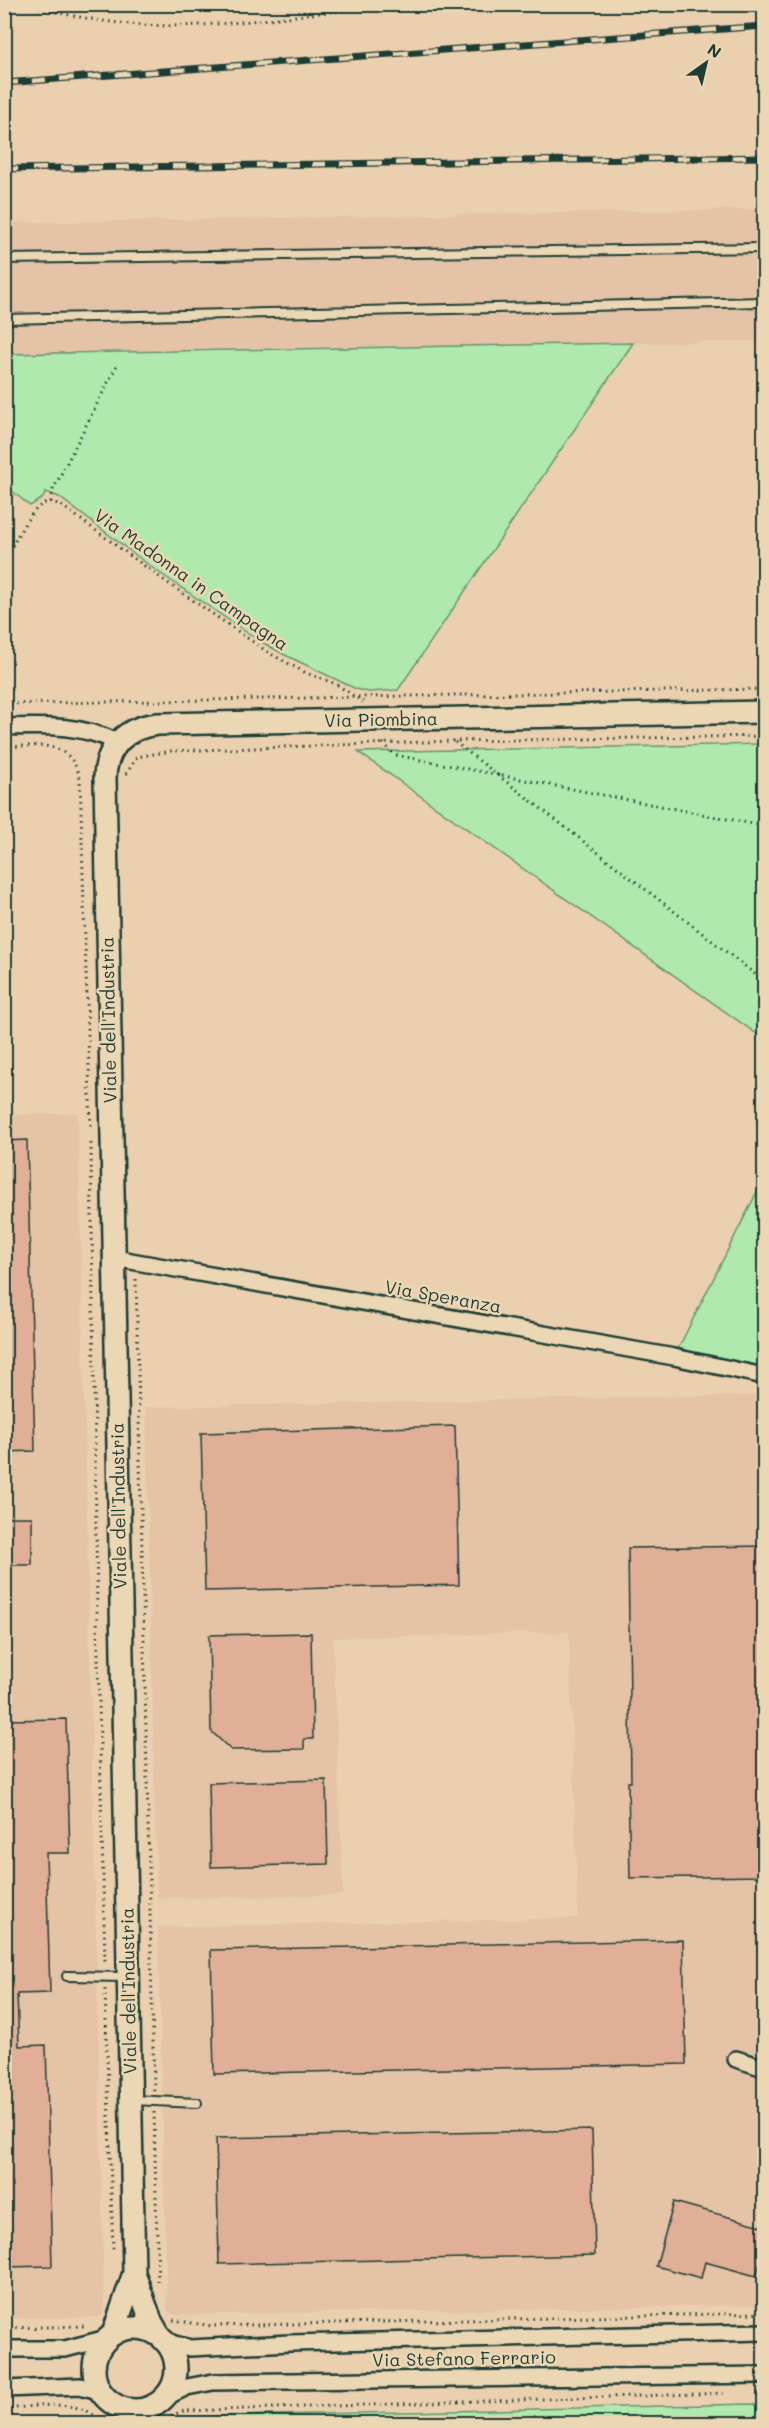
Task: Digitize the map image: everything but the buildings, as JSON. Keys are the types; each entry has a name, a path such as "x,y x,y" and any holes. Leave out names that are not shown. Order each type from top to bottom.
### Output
{"street":[{"name":"Via Piombina","path":"118,742 134,729 158,724 765,712"},
{"path":"4,727 70,727 90,731 118,742"},
{"name":"Viale dell'Industria","path":"118,742 107,758 105,778 134,2273"},
{"name":"Via Speranza","path":"114,1258 674,1357 765,1376"},
{"path":"736,2059 765,2068"},
{"path":"134,2273 152,2321 165,2331 173,2352 176,2376 162,2409 142,2424"},
{"path":"120,2424 96,2381 94,2362 99,2349 110,2336 134,2273"},
{"path":"4,2349 65,2349 110,2336 124,2329 165,2331"},
{"name":"Via Stefano Ferrario","path":"165,2331 190,2348 290,2343 765,2332"},
{"name":"Via Stefano Ferrario","path":"162,2409 187,2386 213,2382 765,2375"},
{"path":"4,2389 80,2386 95,2390 109,2401 130,2410 162,2409"}],"lane":[{"path":"4,258 765,248"},
{"path":"4,319 765,302"},
{"path":"67,1976 129,1977"},
{"path":"132,2100 197,2103"}],"path":[{"path":"27,4 61,14 130,24 207,24 370,7"},
{"path":"4,562 32,513 41,504 51,502 53,490 118,363"},
{"name":"Via Madonna in Campagna","path":"51,502 65,508 269,653 357,696 383,720"},
{"path":"4,704 765,689"},
{"path":"125,780 130,765 137,757 154,753 453,741 765,736"},
{"path":"453,741 765,981"},
{"path":"383,743 395,755 765,826"},
{"path":"4,747 45,746 67,753 77,767 80,778 91,1133 97,1623 113,2263"},
{"path":"135,1263 159,2287"},
{"path":"165,2331 177,2322 212,2326 765,2313"},
{"path":"4,2328 89,2326"},
{"path":"753,2392 765,2393"},
{"path":"162,2409 175,2414 183,2411 729,2393"},
{"path":"4,2409 77,2406 93,2413 103,2424"}],"shaded area":[{"path":"764,209 764,341 5,355 4,223"},
{"path":"78,1113 104,2308 103,2315 99,2317 5,2319 4,1115"},
{"path":"764,1395 764,2305 173,2315 167,2310 158,1927 578,1918 569,1632 333,1638 343,1895 157,1898 146,1407"}],"green space":[{"path":"633,343 398,690 369,692 356,689 283,654 258,640 154,569 59,497 46,492 43,498 30,506 5,485 5,354"},
{"path":"764,744 764,1039 358,752"},
{"path":"764,1178 764,1371 676,1353"},
{"path":"751,2404 764,2406 764,2423 169,2423 186,2417"}],"railway":[{"path":"4,83 764,26"},
{"path":"4,169 764,157"}]}
